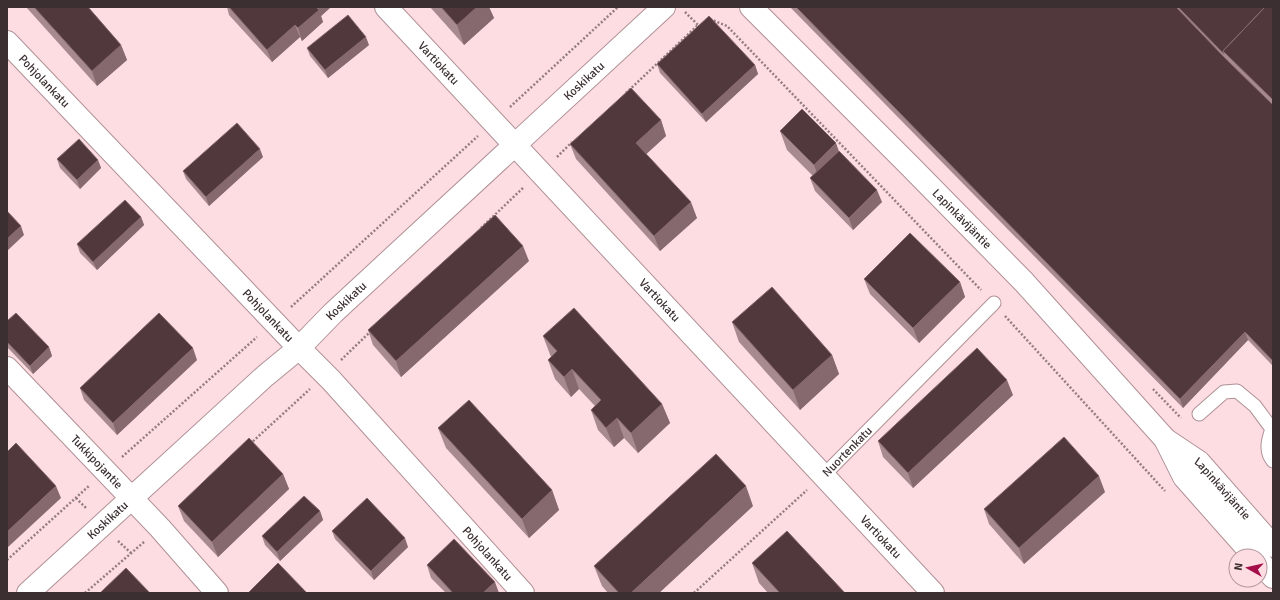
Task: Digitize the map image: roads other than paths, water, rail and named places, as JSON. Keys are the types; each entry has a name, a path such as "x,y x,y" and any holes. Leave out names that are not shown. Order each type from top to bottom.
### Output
{"street":[{"name":"Vartiokatu","path":"386,7 933,593"},
{"name":"Koskikatu","path":"28,593 265,376 299,348 333,313 664,7"},
{"name":"Lapinkävijäntie","path":"751,7 1024,282 1165,439 1199,462 1273,546"},
{"name":"Pohjolankatu","path":"7,42 326,375 523,593"},
{"name":"Tukkipojantie","path":"7,368 160,528 217,593"},
{"name":"Lapinkävijäntie","path":"1165,439 1184,477 1247,548"}],"lane":[{"name":"Nuortenkatu","path":"824,475 994,303"},
{"path":"1199,414 1224,392 1237,391 1255,406 1272,429 1268,439 1268,447 1270,457 1273,461"}]}
